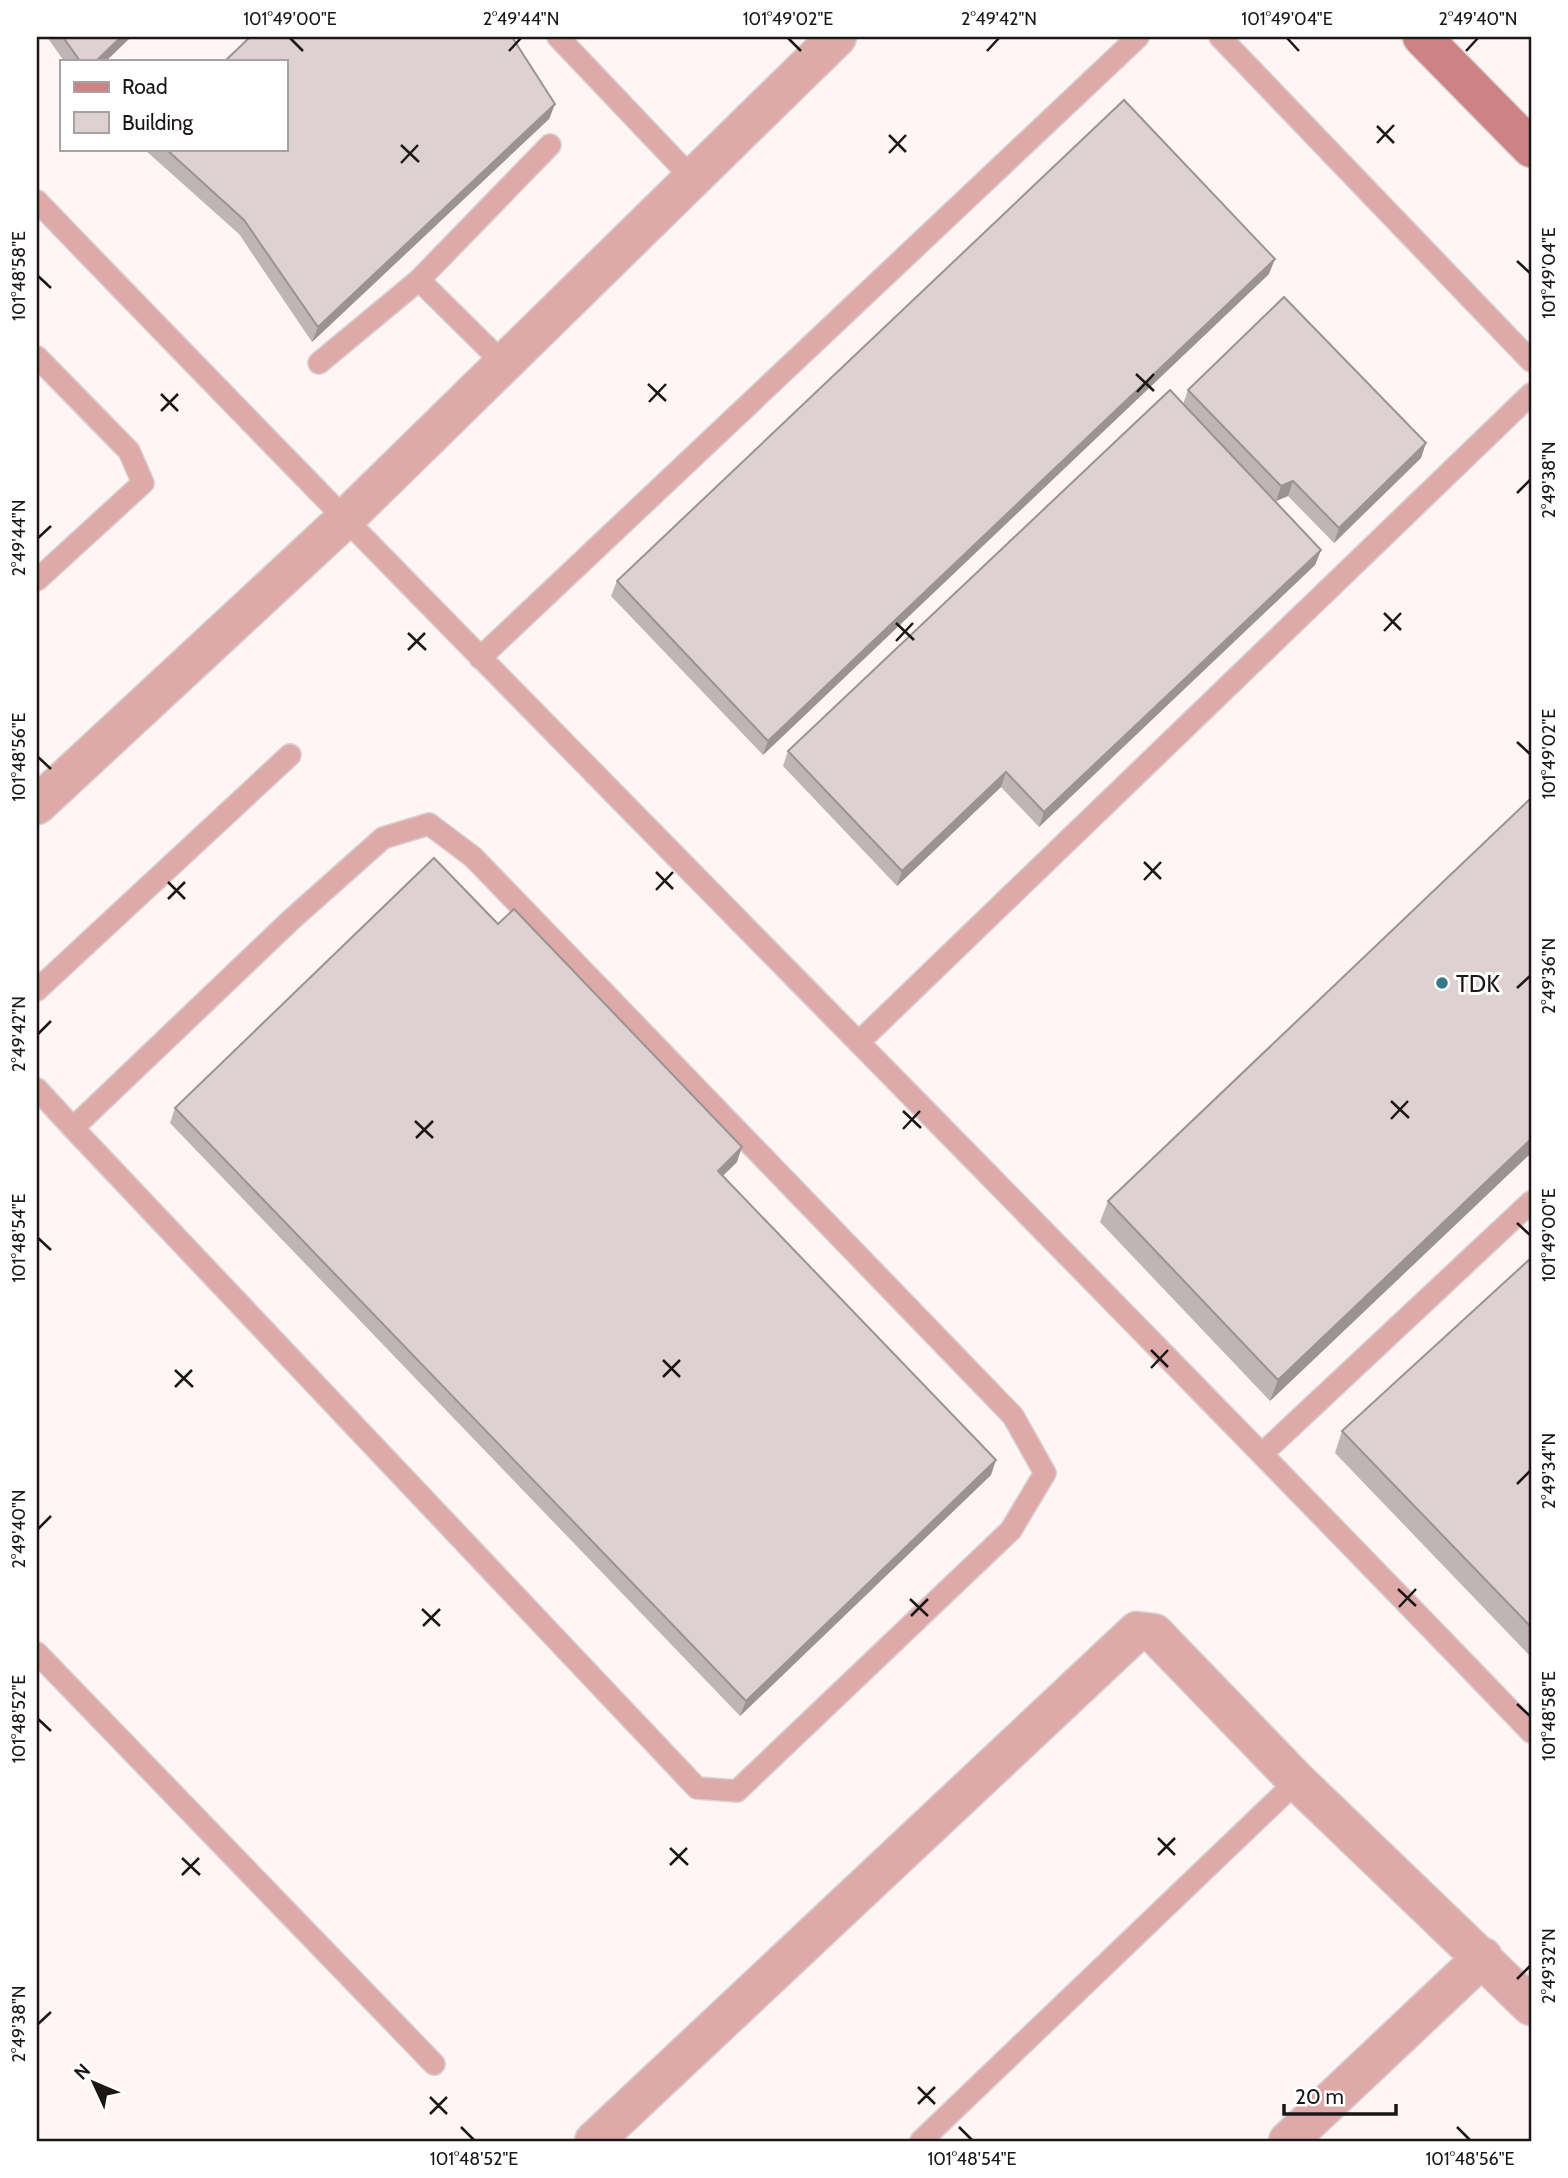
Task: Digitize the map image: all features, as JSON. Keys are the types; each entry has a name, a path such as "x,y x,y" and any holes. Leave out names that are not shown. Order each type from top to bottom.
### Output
{"main road":[{"path":"1422,37 1531,148"}],"street":[{"path":"37,804 344,520 691,177 837,37"},
{"path":"594,2141 1137,1631 1154,1633 1297,1781 1531,2006"},
{"path":"1288,2141 1483,1957"}],"lane":[{"path":"558,37 691,177"},
{"path":"480,658 1138,37"},
{"path":"1220,37 1531,361"},
{"path":"319,363 419,280 550,145"},
{"path":"37,201 344,520 1263,1453 1531,1732"},
{"path":"419,280 503,363"},
{"path":"37,357 129,451 143,483 37,580"},
{"path":"859,1042 1531,394"},
{"path":"37,990 290,755"},
{"path":"37,1089 73,1128 697,1787 737,1791 1011,1530 1045,1473 1013,1416 932,1329 473,857 429,824 383,838 292,919 73,1128"},
{"path":"1263,1453 1531,1202"},
{"path":"37,1653 435,2064"},
{"path":"921,2141 1297,1781"}],"building":[{"path":"63,37 121,37 97,60 79,60"},
{"path":"250,37 512,37 555,104 318,327 244,220 167,150 287,150 287,60 226,60"},
{"path":"1124,100 1275,259 768,741 617,581"},
{"path":"1284,297 1426,443 1339,528 1293,481 1281,486 1188,390"},
{"path":"1170,390 1321,550 1044,812 1006,772 902,871 788,751"},
{"name":"TDK","path":"1531,798 1531,1139 1278,1380 1108,1201"},
{"path":"434,858 498,924 514,909 742,1147 718,1171 996,1460 746,1701 175,1108"},
{"path":"1531,1258 1531,1627 1342,1431"}],"place":[{"name":"TDK","path":"1442,983"}]}
